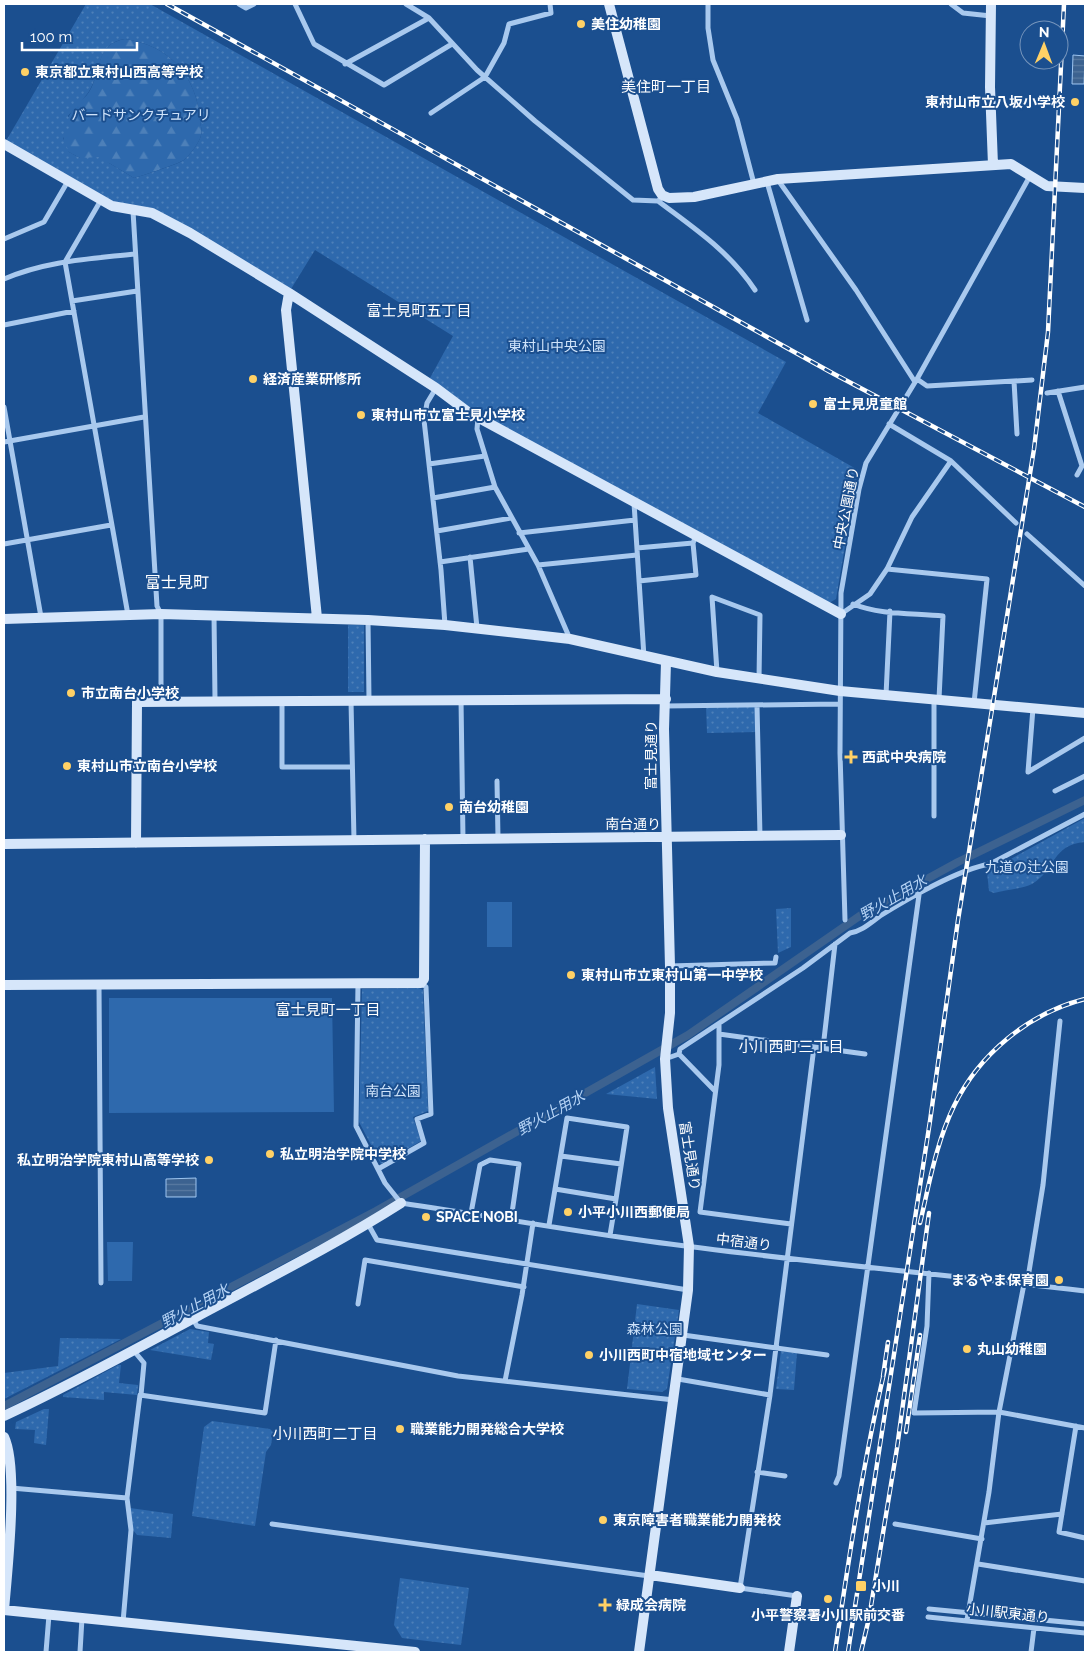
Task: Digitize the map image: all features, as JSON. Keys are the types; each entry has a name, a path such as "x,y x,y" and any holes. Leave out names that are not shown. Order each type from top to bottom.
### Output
{"street":[{"path":"239,4 246,8 254,4"},
{"path":"295,4 314,44 345,64 384,85 452,44"},
{"path":"406,4 429,18 485,77 535,121 633,200 694,197 778,179 993,165 1016,165 1047,186 1085,188"},
{"path":"431,113 485,77 504,43 509,24 551,13 550,4"},
{"path":"609,4 661,198 735,262 755,290"},
{"path":"708,4 708,28 713,60 737,119 754,185"},
{"path":"951,4 963,13 991,16"},
{"path":"991,4 990,87 993,165"},
{"path":"345,64 429,18"},
{"path":"4,144 112,206 152,213 163,217 289,293 436,388 478,418 634,503 695,540 841,614 870,594 887,569 912,516 951,461"},
{"name":"中央公園通り","path":"845,920 840,704 841,614 842,593 859,489 866,463 916,381 1030,175"},
{"path":"778,179 856,290 916,381 927,386 1032,380"},
{"path":"4,239 44,222 68,181"},
{"path":"767,182 807,320"},
{"path":"101,200 65,262 128,615"},
{"path":"132,211 157,606 161,614 161,700"},
{"path":"4,280 30,268 134,254"},
{"path":"72,301 137,290"},
{"path":"289,293 286,310 318,618"},
{"path":"4,324 74,311"},
{"path":"1014,381 1017,434"},
{"path":"1047,393 1085,387"},
{"path":"436,388 427,403 424,420 437,531 445,625"},
{"path":"1058,392 1082,466 1077,475"},
{"path":"4,407 41,618"},
{"path":"4,442 144,417"},
{"path":"478,418 477,429 495,487 538,565 570,639"},
{"path":"890,424 951,461 1016,523"},
{"path":"429,464 486,456"},
{"path":"433,498 495,487"},
{"path":"634,503 644,657"},
{"path":"437,531 511,518"},
{"path":"519,533 635,520"},
{"path":"4,544 111,525"},
{"path":"1027,534 1085,586"},
{"path":"637,548 695,540"},
{"path":"639,581 696,575 695,540"},
{"path":"440,562 528,549"},
{"path":"538,565 637,555"},
{"path":"470,557 477,628"},
{"path":"887,569 987,579 974,703"},
{"path":"717,672 712,598 760,615 758,679"},
{"path":"853,604 862,608 943,616 936,699 934,816"},
{"path":"886,695 890,611"},
{"path":"4,619 161,614 318,618 445,625 570,639 717,672 840,691 1085,713"},
{"path":"214,615 215,700"},
{"path":"368,620 369,700"},
{"name":"富士見通り","path":"639,1652 678,1379 688,1290 689,1246 668,1108 665,1057 665,1043 670,1013 664,729 666,662"},
{"path":"136,843 136,707 138,702 161,700 461,700 757,706 840,704"},
{"path":"282,700 282,767 352,767"},
{"path":"351,700 354,840"},
{"path":"461,700 462,839"},
{"path":"757,706 760,836"},
{"path":"1033,708 1028,772 1085,738"},
{"path":"1056,791 1085,776"},
{"path":"497,781 498,839"},
{"path":"679,1054 680,1049 835,944 954,875 978,866 990,864 1085,814"},
{"name":"南台通り","path":"4,844 842,835"},
{"path":"421,983 424,979 425,839"},
{"path":"836,1483 839,1476 919,895"},
{"path":"823,1048 835,944"},
{"path":"670,966 775,963 776,957"},
{"path":"4,1416 134,1350 368,1224 398,1200 378,1169 356,1126 358,983"},
{"path":"4,985 421,983 426,988 431,1114 417,1119 424,1143 378,1169"},
{"path":"99,985 101,1283"},
{"path":"967,1620 982,1539 999,1412 1026,1284 1043,1185 1060,1022"},
{"path":"719,1024 715,1091 700,1212 791,1224"},
{"path":"719,1034 865,1054"},
{"path":"740,1588 770,1395 814,1047"},
{"path":"665,1057 679,1054"},
{"path":"679,1054 715,1091"},
{"path":"549,1225 567,1118 627,1127 610,1235"},
{"path":"561,1156 621,1164"},
{"path":"471,1214 480,1165 490,1160 519,1164 511,1220"},
{"path":"555,1190 616,1199"},
{"name":"中宿通り","path":"398,1200 471,1214 689,1246 868,1268 1085,1291"},
{"path":"505,1381 524,1287 533,1223"},
{"path":"368,1224 377,1240 688,1290"},
{"path":"358,1304 365,1260 524,1287"},
{"path":"929,1273 927,1326 914,1413 999,1412 1085,1428"},
{"path":"192,1319 197,1326 458,1376 674,1400"},
{"path":"683,1335 827,1355"},
{"path":"141,1395 265,1413 276,1340"},
{"path":"123,1622 131,1530 127,1498 144,1363 134,1350"},
{"path":"678,1379 770,1395"},
{"path":"1076,1426 1059,1532 1085,1538"},
{"path":"4,1437 9,1452 10,1488 4,1611 123,1622 356,1649 414,1652"},
{"path":"758,1472 785,1476"},
{"path":"10,1488 127,1498"},
{"path":"984,1523 1062,1514"},
{"path":"272,1524 796,1596 789,1652"},
{"path":"895,1524 982,1539"},
{"path":"978,1564 1085,1582"},
{"name":"小川駅東通り","path":"929,1608 1085,1624"},
{"path":"46,1652 49,1615"},
{"name":"小川駅東通り","path":"928,1617 1085,1633"},
{"path":"80,1652 82,1618"},
{"path":"1031,1652 1034,1628"}],"green space":[{"name":"東村山中央公園","path":"86,4 150,4 786,362 758,413 858,470 836,599 829,603 464,406 430,378 453,336 315,250 291,289 170,217 113,204 6,141","holes":["125,39 141,42 167,56 178,65 187,77 198,104 202,131 196,145 184,160 134,178 99,157 80,158 69,152 63,138 71,128 68,116 88,93 100,60 109,46"]},
{"name":"バードサンクチュアリ","path":"125,39 141,42 155,48 178,65 187,77 193,90 198,104 202,131 196,145 184,160 134,178 109,163 80,158 69,152 64,140 67,120 74,108 89,92 103,53 115,42"},
{"path":"348,625 364,625 364,692 348,692"},
{"path":"706,706 757,706 758,732 707,733"},
{"name":"九道の辻公園","path":"1085,818 1085,842 1066,848 1040,878 1032,884 1023,887 994,893 989,891 987,872"},
{"path":"487,902 512,902 512,947 487,947"},
{"path":"791,908 791,947 778,953 776,909"},
{"name":"南台公園","path":"419,988 423,990 428,1111 413,1117 421,1141 381,1164 359,1122 362,989"},
{"path":"109,998 332,998 334,1112 109,1113"},
{"path":"655,1067 657,1099 606,1094"},
{"path":"107,1242 133,1242 132,1281 108,1281"},
{"name":"森林公園","path":"637,1304 679,1310 667,1389 662,1392 627,1389"},
{"path":"190,1329 209,1332 208,1343 214,1344 211,1360 150,1350"},
{"path":"60,1338 121,1339 4,1399 4,1373 58,1366"},
{"path":"781,1351 797,1353 794,1390 776,1389"},
{"path":"121,1365 119,1383 138,1385 137,1395 104,1392 104,1400 63,1397 63,1395"},
{"path":"44,1409 49,1409 46,1445 34,1443 35,1430 15,1429 16,1422"},
{"path":"212,1421 270,1429 273,1432 271,1445 266,1452 255,1526 192,1516 204,1427"},
{"path":"130,1508 173,1514 171,1538 137,1535 133,1530"},
{"path":"400,1578 469,1588 461,1645 402,1638 394,1625"}],"shaded area":[{"path":"1073,55 1085,56 1084,84 1072,84"},
{"path":"196,1178 196,1197 166,1197 166,1179"}],"waterway":[{"name":"野火止用水","path":"4,1406 376,1211 688,1035 861,915 958,862 1085,800"}],"railway":[{"path":"167,4 834,374 1085,507"},
{"path":"848,1652 930,1121 958,920 1034,449 1048,332 1064,4"},
{"path":"920,1223 942,1135 954,1106 977,1069 1008,1038 1026,1025 1064,1005 1085,999"},
{"path":"861,1652 869,1618 897,1448 929,1213"},
{"path":"906,1432 920,1335"},
{"path":"883,1376 888,1342"},
{"path":"835,1652 863,1475 885,1369"}],"place":[{"name":"美住幼稚園","path":"581,24"},
{"name":"東京都立東村山西高等学校","path":"25,72"},
{"name":"東村山市立八坂小学校","path":"1075,102"},
{"name":"経済産業研修所","path":"253,379"},
{"name":"富士見児童館","path":"813,404"},
{"name":"東村山市立富士見小学校","path":"361,415"},
{"name":"市立南台小学校","path":"71,693"},
{"name":"西武中央病院","path":"851,757"},
{"name":"東村山市立南台小学校","path":"67,766"},
{"name":"南台幼稚園","path":"449,807"},
{"name":"東村山市立東村山第一中学校","path":"571,975"},
{"name":"私立明治学院中学校","path":"270,1154"},
{"name":"私立明治学院東村山高等学校","path":"209,1160"},
{"name":"小平小川西郵便局","path":"568,1212"},
{"name":"SPACE NOBI","path":"426,1217"},
{"name":"まるやま保育園","path":"1059,1280"},
{"name":"丸山幼稚園","path":"967,1349"},
{"name":"小川西町中宿地域センター","path":"589,1355"},
{"name":"職業能力開発総合大学校","path":"400,1429"},
{"name":"東京障害者職業能力開発校","path":"603,1520"},
{"name":"小川","path":"861,1586"},
{"name":"小平警察署小川駅前交番","path":"828,1599"},
{"name":"緑成会病院","path":"605,1605"}],"district":[{"name":"美住町一丁目","path":"666,87"},
{"name":"富士見町五丁目","path":"419,311"},
{"name":"富士見町","path":"177,582"},
{"name":"富士見町一丁目","path":"328,1010"},
{"name":"小川西町三丁目","path":"791,1047"},
{"name":"小川西町二丁目","path":"325,1434"}]}
